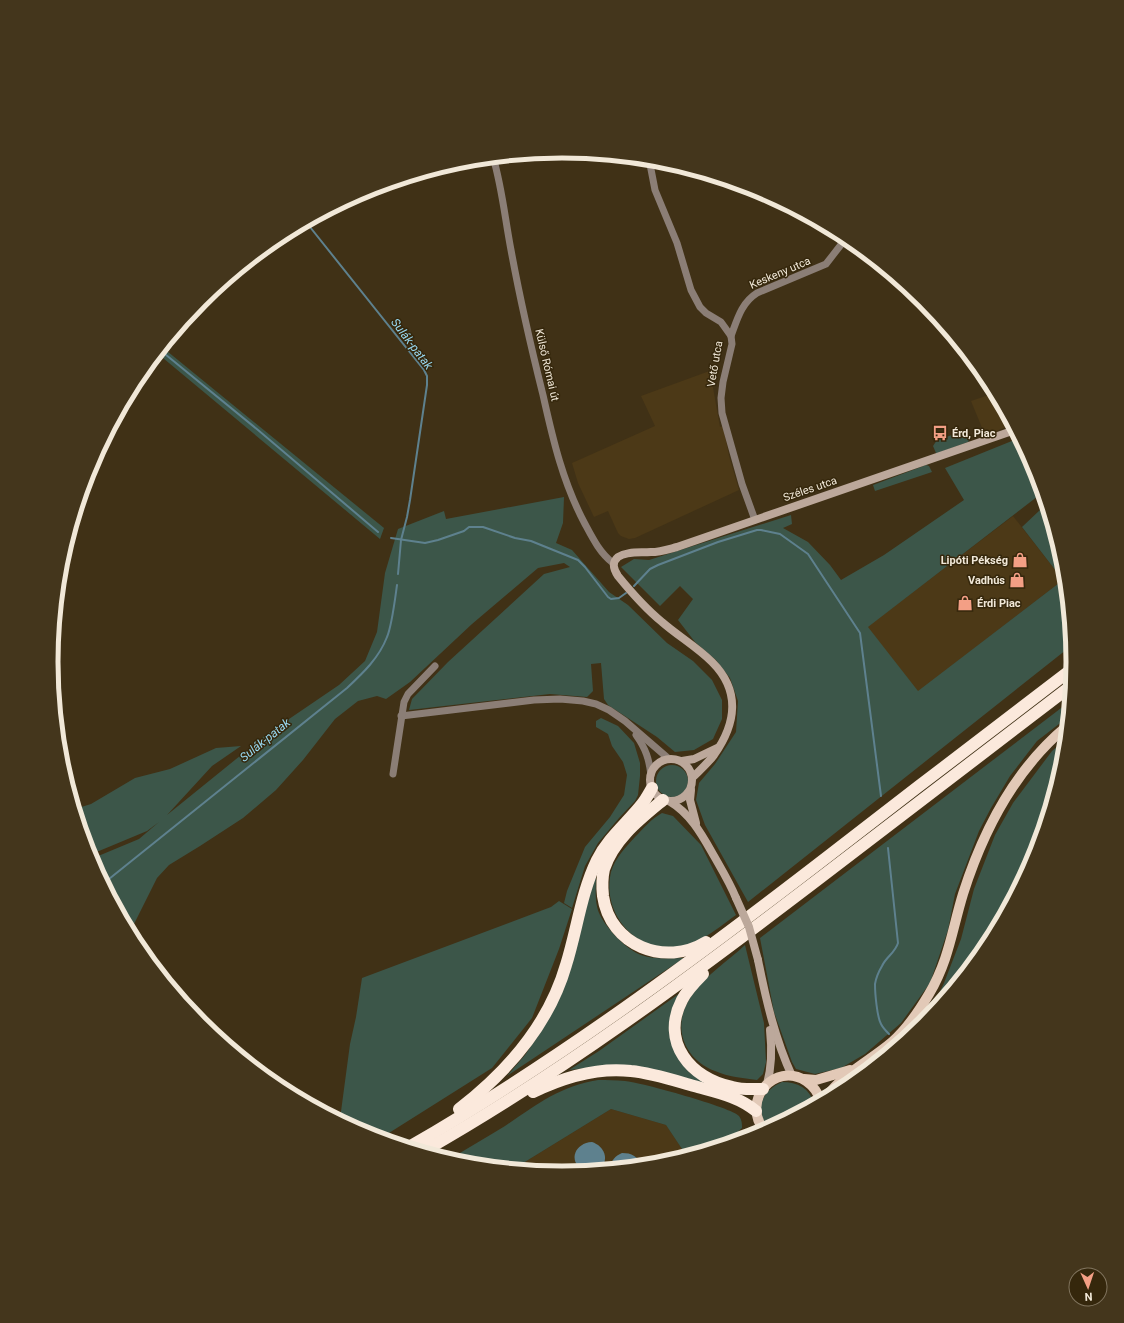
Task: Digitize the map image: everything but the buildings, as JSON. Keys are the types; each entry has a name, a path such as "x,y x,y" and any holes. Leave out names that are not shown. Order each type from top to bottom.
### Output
{"highway":[{"path":"416,1143 579,1041 649,992 739,925 1066,674"},
{"path":"430,1147 584,1051 660,998 1065,690"},
{"path":"408,1141 455,1112 478,1095 498,1076 523,1047 542,1019 559,985 568,960 583,896 597,860 609,841 643,803 652,788"},
{"path":"666,801 643,816 617,843 607,863 603,874 603,893 606,908 613,923 636,945 647,950 665,953 685,952 720,933 739,925"},
{"path":"741,938 697,980 686,993 678,1012 675,1027 676,1034 679,1047 686,1060 695,1071 701,1075 710,1080 742,1089 765,1086"},
{"path":"466,1126 549,1084 571,1077 601,1071 631,1071 660,1076 738,1099 756,1111"}],"main road":[{"path":"893,1041 924,1004 944,964 963,895 977,852 987,831 1013,786 1030,763 1041,749 1061,731"},
{"path":"839,1083 856,1068 889,1044"},
{"path":"761,1125 756,1111 757,1099 765,1086 779,1078 792,1076 816,1080 856,1068"},
{"path":"803,1079 816,1090 818,1095"}],"street":[{"name":"Külső Római út","path":"494,162 528,334 560,464 572,499 591,535 602,553 613,563"},
{"name":"Vető utca","path":"650,166 656,190 677,244 687,280 693,294 700,307 706,313 721,322 731,336 732,344 720,398 722,413 742,484 755,520"},
{"name":"Keskeny utca","path":"731,336 741,310 750,297 756,293 826,264 843,243"},
{"name":"Széles utca","path":"613,563 617,558 623,555 652,552 677,547 1010,432"},
{"path":"613,563 616,573 660,621 706,657 720,671 726,681 732,700 732,718 725,738 714,756 693,777"},
{"path":"393,774 404,702 408,694 436,666"},
{"path":"401,716 534,700 560,699 582,701 596,704 609,710 625,721 669,759"},
{"path":"632,728 643,745 649,760 651,776 650,782 654,793 679,807 697,826 729,883 749,927 758,960 769,1015 772,1044 770,1072 765,1086"},
{"path":"682,761 694,759 718,748"},
{"path":"651,776 657,764 669,759 682,761 687,765 693,777 693,784 687,796 682,799 666,801"},
{"path":"690,790 690,800 697,826"},
{"path":"769,1015 779,1046 792,1076"}],"shaded area":[{"path":"715,369 712,382 720,427 723,426 729,456 739,490 635,538 629,539 621,536 618,533 608,511 594,517 578,483 572,463 655,426 641,396"},
{"path":"989,395 1007,427 985,435 971,401"},
{"name":"Érdi Piac","path":"1013,516 1058,573 1060,583 918,692 867,627"},
{"path":"611,1109 666,1125 683,1150 660,1156 628,1161 595,1164 562,1166 522,1163"}],"green space":[{"path":"166,350 384,528 380,539 161,356"},
{"path":"961,432 968,433 970,439 968,442 936,453 933,446 937,440"},
{"path":"1014,440 1028,469 1038,496 868,627 918,691 1060,583 1065,629 1066,650 748,902 705,825 696,800 699,783 715,764 736,732 738,701 730,678 716,660 695,642 678,620 693,599 680,586 660,606 621,567 634,559 649,560 791,515 792,524 783,528 808,542 830,565 841,580 884,555 964,500 945,468"},
{"path":"926,465 929,466 932,472 875,491 873,485"},
{"path":"564,497 563,523 556,543 572,550 609,592 628,605 667,643 693,661 712,680 722,700 722,719 713,739 694,750 675,752 657,737 608,705 604,699 601,663 591,664 593,691 587,697 550,694 409,710 412,699 448,662 544,574 570,567 564,563 538,568 472,624 410,682 386,699 377,696 358,701 335,719 303,760 276,790 243,818 169,865 157,878 133,925 110,884 97,856 139,839 159,822 147,831 95,852 80,807 91,804 135,778 170,769 216,748 241,746 212,766 167,815 267,734 339,685 365,661 377,632 385,573 398,529 444,511 446,519"},
{"path":"1042,509 1049,531 1058,573 1022,527"},
{"path":"1064,706 1063,721 1037,741 1010,776 979,831 955,894 948,930 930,983 901,1023 865,1054 841,1068 815,1074 796,1069 792,1062 774,1012 760,938"},
{"path":"601,718 618,726 634,743 640,763 638,795 635,801 598,843 585,866 572,908 564,903 567,891 585,847 610,817 624,795 627,775 623,762 612,746 608,734 596,727 596,721"},
{"path":"1059,745 1049,792 1039,824 1028,854 1014,884 981,942 936,999 961,939 974,889 995,835 1013,803 1052,751"},
{"path":"669,765 675,765 685,772 688,781 687,787 681,794 675,797 669,797 659,790 656,784 656,778 663,768"},
{"path":"662,813 673,816 701,845 736,915 704,938 675,948 658,947 643,942 630,933 620,920 613,906 609,889 611,872 618,857 654,818"},
{"path":"596,875 598,910 603,920 618,938 629,948 646,957 684,958 507,1076 525,1055 542,1030 584,914"},
{"path":"559,901 572,909 559,949 532,1018 492,1068 387,1134 341,1115 350,1044 362,978 551,907"},
{"path":"745,945 764,1023 766,1062 763,1074 757,1080 725,1075 704,1065 695,1058 688,1049 683,1039 681,1028 682,1017 692,995 710,975"},
{"path":"680,993 680,1061 690,1073 710,1085 617,1065 569,1070 599,1051"},
{"path":"598,1080 618,1080 634,1082 666,1090 733,1112 739,1116 742,1128 734,1135 724,1139 683,1150 666,1125 611,1109 522,1163 496,1161 458,1154 549,1097 584,1083"},
{"path":"782,1082 793,1083 806,1090 812,1099 785,1114 765,1123 761,1114 762,1101 765,1095"}],"water":[{"path":"592,1142 600,1146 605,1157 604,1163 577,1165 575,1162 575,1153 581,1145"},
{"path":"622,1153 629,1154 638,1159 612,1162 617,1155"}],"waterway":[{"name":"Sulák-patak","path":"309,226 424,370 427,376 427,385 410,500 401,540 398,574"},
{"path":"164,353 258,430 378,532"},
{"path":"391,538 425,543 464,531 469,527 483,527 515,538 531,541 578,560 611,599 619,598 626,593"},
{"path":"634,586 650,569 658,565 718,542 757,530 780,534 808,554 860,633 881,796"},
{"name":"Sulák-patak","path":"108,880 359,677 370,665 384,645 392,619 397,585"},
{"path":"888,848 898,943 895,950 884,963 875,984 878,1016 883,1027 889,1034"}],"place":[{"name":"Érd, Piac","path":"940,433"},
{"name":"Lipóti Pékség","path":"1020,560"},
{"name":"Vadhús","path":"1017,580"},
{"name":"Érdi Piac","path":"965,603"}]}
